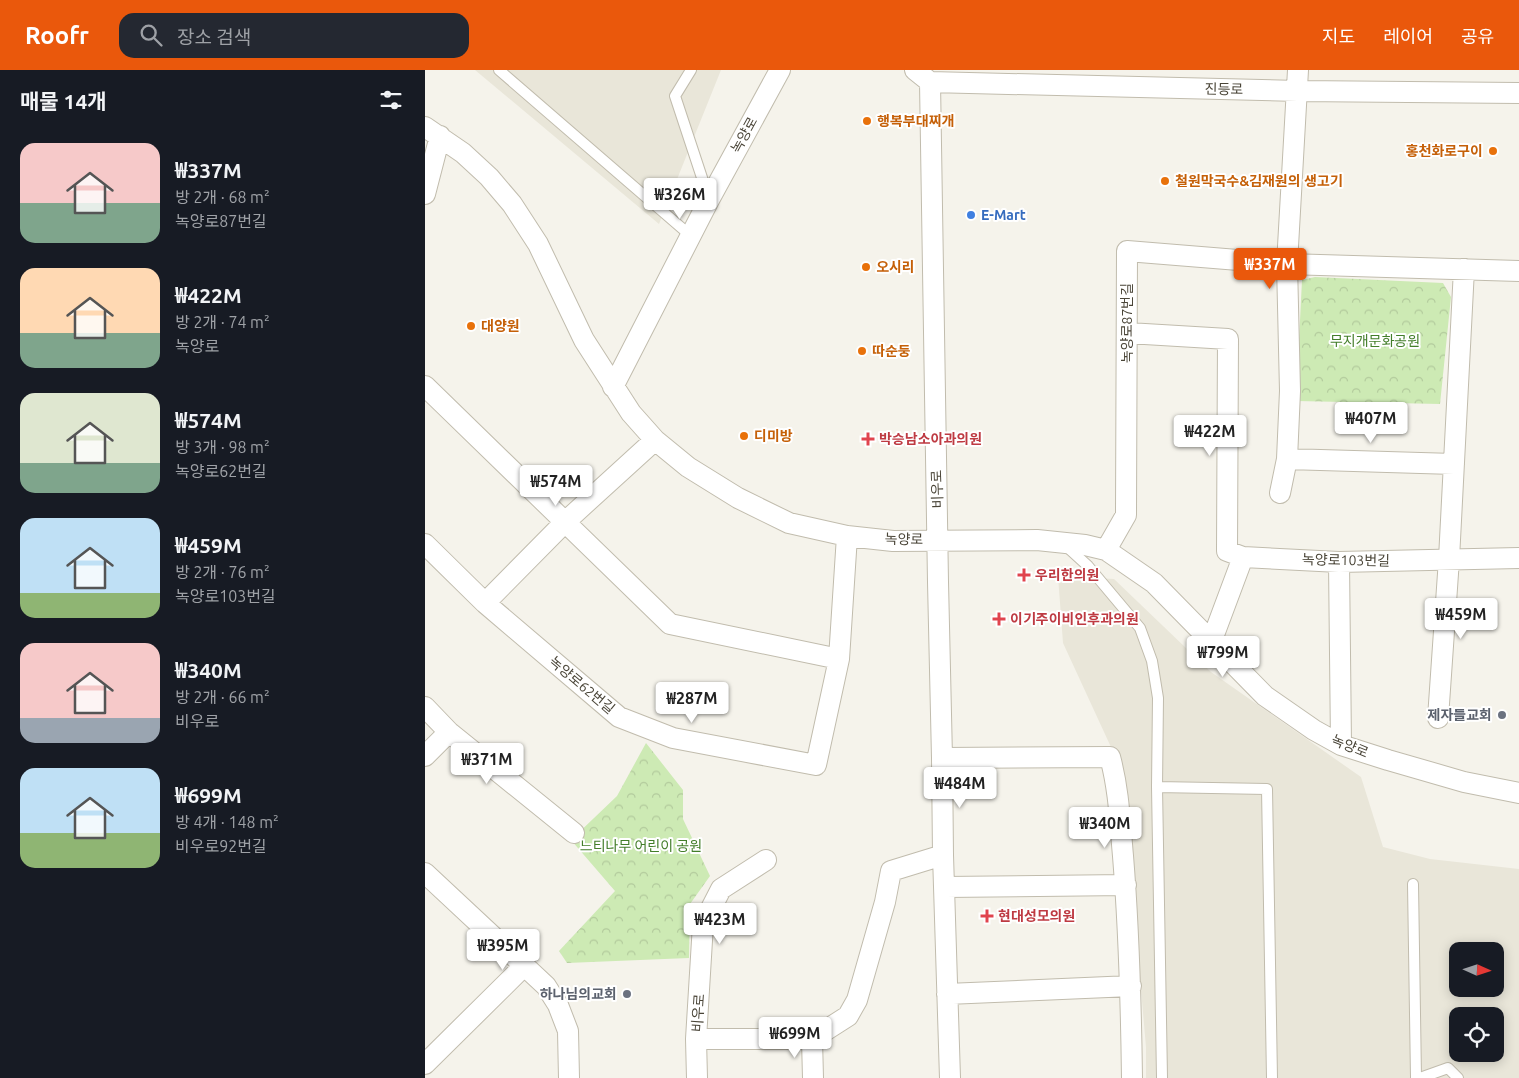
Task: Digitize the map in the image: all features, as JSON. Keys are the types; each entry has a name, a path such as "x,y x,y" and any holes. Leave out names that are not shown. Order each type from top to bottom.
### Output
{"street":[{"name":"녹양로","path":"613,387 709,200 779,70"},
{"path":"1280,493 1287,460 1290,390 1287,264 1298,70"},
{"name":"진등로","path":"923,76 1298,91 1519,93"},
{"name":"비우로","path":"923,76 938,539 943,758 943,855 950,1078"},
{"name":"녹양로","path":"433,132 463,153 489,177 512,204 538,244 584,340 631,413 655,440 688,467 738,498 789,523 847,536 893,541 938,539 1037,540 1085,544 1106,550 1154,583 1265,696 1314,730 1341,745 1464,782 1519,792"},
{"path":"425,194 433,132"},
{"name":"녹양로87번길","path":"1106,550 1126,515 1127,251 1287,264 1519,271"},
{"path":"1438,718 1449,559 1464,269"},
{"path":"1128,333 1228,339 1227,551 1243,556 1212,640"},
{"path":"425,386 670,624 839,659"},
{"path":"485,603 565,522 655,440"},
{"path":"1287,460 1454,464"},
{"name":"녹양로62번길","path":"425,544 485,603 619,717 673,738 816,765 839,659 847,536"},
{"name":"녹양로103번길","path":"1243,556 1339,562 1519,558"},
{"path":"1339,562 1341,745"},
{"path":"425,708 449,732 574,833"},
{"path":"425,756 449,732"},
{"path":"943,758 1110,757 1117,782 1126,885 1131,986 1132,1078"},
{"path":"813,1078 812,1040 848,1016 857,1000 885,902 891,871 943,855"},
{"name":"비우로","path":"766,860 721,889 703,924 696,1039 812,1040"},
{"path":"425,873 546,986 558,1005 568,1031 569,1078"},
{"path":"945,887 1126,885"},
{"path":"425,1064 524,966"},
{"path":"947,994 1131,986"},
{"path":"696,1039 697,1078"}],"lane":[{"path":"499,70 691,236"},
{"path":"691,70 675,96 709,200"},
{"path":"1062,542 1088,566 1139,628 1152,660 1158,698 1157,787 1162,1078"},
{"path":"1157,787 1267,789 1272,1078"},
{"path":"1413,884 1416,1078"},
{"path":"1420,1078 1448,1068 1458,1078"}],"shaded area":[{"path":"475,70 721,70 659,224"},
{"path":"1058,576 1114,579 1211,672 1361,777 1383,847 1430,859 1519,869 1519,1078 1146,1078 1146,1047 1122,771 1063,643"}],"green space":[{"name":"무지개문화공원","path":"1315,277 1443,283 1451,297 1440,404 1296,401 1302,280"},
{"name":"느티나무 어린이 공원","path":"646,743 683,790 683,819 710,876 690,904 689,958 567,963 559,951 615,891 571,840 617,796"}],"place":[{"name":"행복부대찌개","path":"867,121"},
{"name":"홍천화로구이","path":"1493,151"},
{"name":"철원막국수&김재원의 생고기","path":"1165,181"},
{"name":"E-Mart","path":"971,215"},
{"name":"오시리","path":"866,267"},
{"name":"대양원","path":"471,326"},
{"name":"따순둥","path":"862,351"},
{"name":"디미방","path":"744,436"},
{"name":"박승남소아과의원","path":"868,439"},
{"name":"우리한의원","path":"1024,575"},
{"name":"이기주이비인후과의원","path":"999,619"},
{"name":"제자들교회","path":"1502,715"},
{"name":"현대성모의원","path":"987,916"},
{"name":"하나님의교회","path":"627,994"}]}
